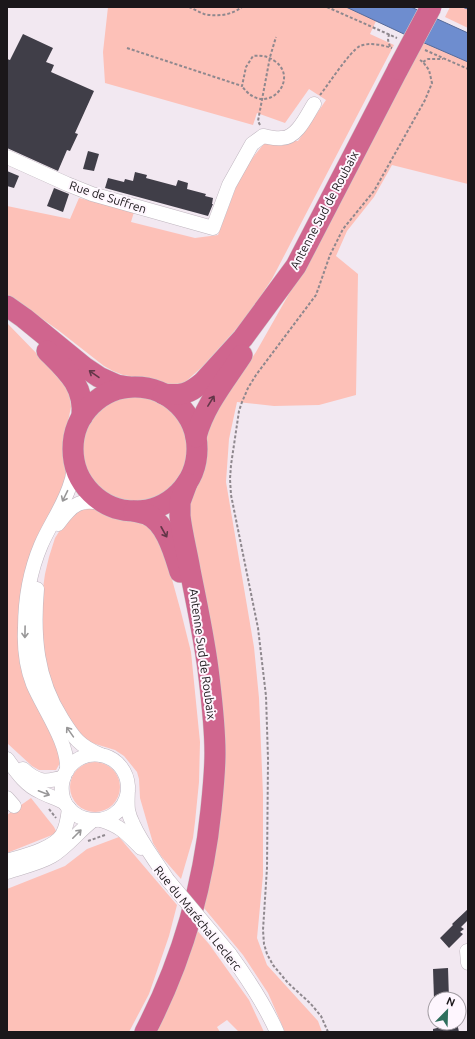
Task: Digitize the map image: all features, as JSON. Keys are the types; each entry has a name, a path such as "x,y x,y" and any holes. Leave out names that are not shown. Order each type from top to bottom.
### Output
{"highway":[{"name":"Antenne Sud de Roubaix","path":"164,394 178,395 186,393 203,382 244,338 296,266 431,7"},
{"path":"196,436 200,422 208,406 276,305 296,266"},
{"path":"7,306 84,367 99,377 117,385 144,388 164,394 177,403 193,426 197,446 196,460 194,470 187,483 178,494 166,502 148,509 134,511 120,509 106,504 84,485 74,458 73,444 74,434 82,417 89,407 102,396 118,389 130,387"},
{"path":"7,311 57,360 74,381 81,395 82,417"},
{"name":"Antenne Sud de Roubaix","path":"145,1032 179,954 190,921 206,854 214,782 215,754 209,678 180,516 180,502 187,483"},
{"name":"Antenne Sud de Roubaix","path":"134,511 146,514 161,526 166,534 178,566 187,596 195,634 205,708 207,744 203,823 191,888 179,932 167,966 136,1032"}],"street":[{"path":"263,136 283,138 291,136 298,129 314,104"},
{"name":"Rue de Suffren","path":"7,157 92,194 213,228 229,185 252,144 263,136"},
{"path":"7,861 45,848 56,842 62,836 67,822 67,805 62,790 66,759 62,744 29,672 25,650 25,609 31,572 45,535 69,488 73,474 74,458"},
{"path":"106,504 93,501 82,502 73,507 58,525 49,543 42,563 37,588 35,613 36,642 40,669 48,694 58,714 72,735 83,746 114,761 121,768 126,777 128,786 128,810 133,825 167,879"},
{"path":"7,754 28,774 34,778 46,781 53,780 65,774 73,763 81,758 91,755 101,755"},
{"path":"7,759 31,787 57,798 67,805 77,816 84,819 97,821"},
{"path":"7,872 51,856 65,846 83,828 97,821 113,816 124,803 128,791"},
{"name":"Rue du Maréchal Leclerc","path":"97,821 114,824 142,849 229,953 261,999 277,1032"}],"path":[{"path":"189,7 204,14 220,16 236,12 242,7"},
{"path":"327,7 403,40"},
{"path":"389,34 388,40 390,48"},
{"path":"263,136 258,121 270,57 276,36"},
{"path":"314,104 347,59 360,47 372,44 394,49"},
{"path":"127,48 242,86 244,90 252,96 262,100 276,95 284,82 284,76 278,64 270,57 261,55 253,56 246,67 242,86"},
{"path":"424,49 468,69"},
{"path":"328,1032 321,1016 310,1003 288,983 273,965 264,944 263,930 267,868 268,759 266,696 258,628 231,495 231,465 239,411 248,388 256,375 316,295 330,255 343,229 374,191 425,100 432,83 429,70 423,62 417,59"},
{"path":"423,62 428,59 445,59"}],"shaded area":[{"path":"108,7 346,7 376,21 370,34 394,45 272,279 238,327 202,367 183,384 170,385 154,380 123,375 113,371 104,366 58,330 7,294 7,206 70,219 79,198 134,212 131,222 195,238 218,235 242,171 266,141 298,141 326,100 309,89 285,123 257,113 253,125 105,83 103,52"},
{"path":"450,7 468,7 468,28 445,17"},
{"path":"423,42 468,62 468,184 392,165 374,197 347,231 336,256 358,274 356,395 319,405 274,406 237,402 229,439 226,482 254,647 259,698 263,794 263,875 257,938 267,965 318,1021 322,1032 285,1032 268,993 243,955 199,902 213,839 186,503 201,469 204,440 213,415 256,352 327,227"},
{"path":"7,323 40,357 69,391 71,407 67,426 66,455 68,481 29,567 58,742 60,763 56,770 39,770 32,766 7,743"},
{"path":"135,393 156,397 166,402 174,409 181,417 186,427 190,448 186,469 181,479 174,487 166,494 156,499 135,503 114,499 104,494 96,487 89,479 84,469 80,448 84,427 89,417 96,409 104,402 114,397"},
{"path":"82,507 97,507 115,516 144,523 151,527 162,543 181,612 191,652 200,742 199,782 193,838 181,879 161,856 153,843 140,798 137,772 124,756 115,750 92,743 85,739 63,711 45,666 40,609 45,574 55,538 64,524"},
{"path":"90,762 100,762 113,769 120,782 120,792 113,805 100,812 90,812 81,808 74,801 70,792 70,782 74,773 81,766"},
{"path":"31,798 57,833 7,853 7,815"},
{"path":"119,837 177,905 169,936 149,994 129,1032 7,1032 7,889 65,866 87,849"},
{"path":"194,927 209,944 249,1000 264,1032 239,1032 227,1020 217,1027 220,1032 149,1032"}],"water":[{"path":"346,7 411,7 468,33 468,62 406,35"}],"building":[{"path":"23,34 53,48 46,62 54,65 51,72 94,91 75,133 78,134 70,151 67,150 58,171 7,148 7,59 10,60"},
{"path":"88,151 99,154 94,171 83,169"},
{"path":"7,171 19,176 14,188 7,186"},
{"path":"135,172 147,175 146,178 176,186 178,180 188,183 187,189 206,194 205,196 213,198 213,204 208,216 105,188 108,178 124,182 125,179 133,181"},
{"path":"54,188 69,194 63,212 47,206"},
{"path":"468,909 468,920 461,927 464,929 460,932 463,934 449,948 440,938"},
{"path":"448,968 449,991 434,991 433,969"},
{"path":"459,1031 459,1032 433,1032"}]}
